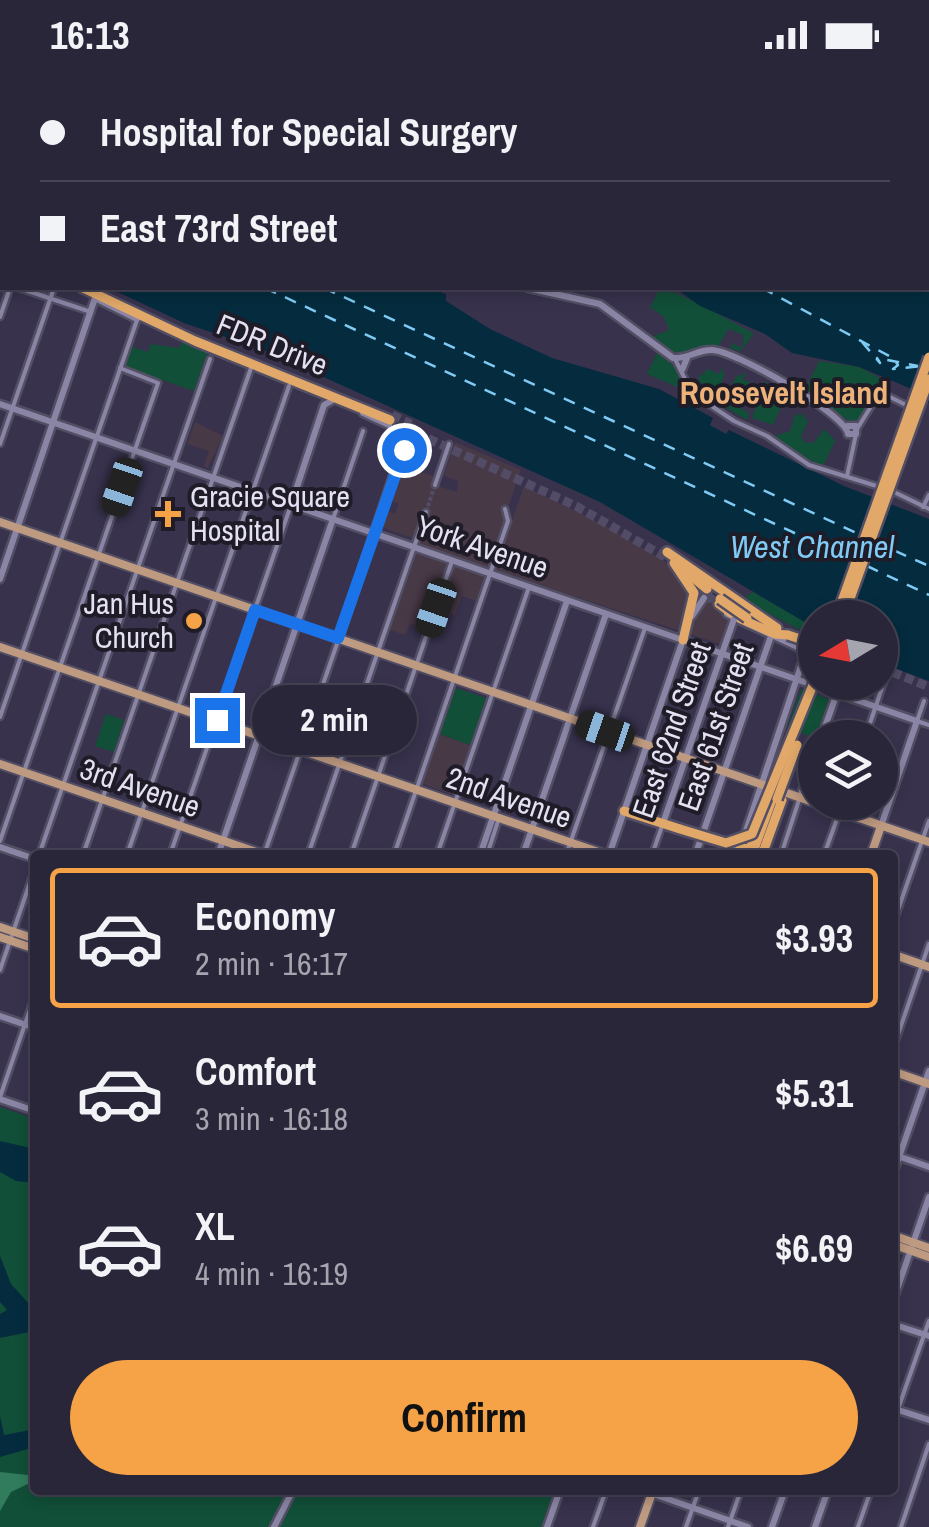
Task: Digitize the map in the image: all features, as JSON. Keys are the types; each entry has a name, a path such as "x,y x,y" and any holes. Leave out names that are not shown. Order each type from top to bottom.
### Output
{"highway":[{"name":"FDR Drive","path":"87,290 195,341 390,420"},
{"name":"FDR Drive","path":"96,293 390,420"},
{"path":"137,319 195,341"},
{"path":"845,600 929,360"},
{"path":"846,600 929,376"},
{"path":"314,389 331,400"},
{"path":"669,557 686,564 773,632"},
{"path":"669,557 707,591"},
{"path":"669,557 694,592 682,640"},
{"path":"686,564 707,591"},
{"path":"693,614 698,597 707,591"},
{"path":"738,617 719,601 738,617 798,642"},
{"path":"758,850 792,737 808,700"},
{"path":"736,850 752,845 809,700"},
{"path":"624,811 726,843 752,834 809,700"},
{"path":"759,850 810,700"}],"main road":[{"path":"537,290 600,304 675,358 717,351 806,395 857,431"},
{"path":"0,580 96,293 137,319"},
{"path":"682,370 687,358"},
{"path":"291,505 324,405 331,400"},
{"name":"FDR Drive","path":"331,400 390,420"},
{"name":"York Avenue","path":"0,404 798,680"},
{"path":"338,638 412,431"},
{"path":"220,850 333,519"},
{"path":"0,522 798,797"},
{"path":"486,850 568,600"},
{"path":"525,850 606,614"},
{"path":"610,850 693,614"},
{"name":"East 62nd Street","path":"663,823 738,617"},
{"path":"773,632 798,642"},
{"name":"East 61st Street","path":"697,850 773,632"},
{"name":"2nd Avenue","path":"0,647 592,850"},
{"path":"736,850 798,680"},
{"name":"York Avenue","path":"858,700 917,720"},
{"path":"873,850 917,720"},
{"name":"3rd Avenue","path":"0,764 250,850"},
{"path":"868,820 926,841"},
{"path":"0,844 30,855"},
{"path":"0,927 30,946"},
{"path":"0,937 30,938"},
{"path":"898,956 926,966"},
{"path":"0,1016 30,1026"},
{"path":"898,1151 929,1071"},
{"path":"898,1074 927,1083"},
{"path":"0,1098 30,1110"},
{"path":"898,1157 929,1167"},
{"path":"898,1287 929,1196"},
{"path":"898,1238 929,1256"},
{"path":"898,1245 929,1248"},
{"path":"898,1326 927,1336"},
{"path":"898,1410 929,1420"},
{"path":"274,1527 290,1495"},
{"path":"547,1527 558,1495"},
{"path":"640,1527 648,1495"},
{"path":"659,1495 729,1524 748,1527"},
{"path":"772,1527 783,1495"},
{"path":"815,1527 826,1495"}],"street":[{"path":"0,318 9,290"},
{"path":"25,290 91,312"},
{"path":"0,444 53,290"},
{"path":"0,718 137,319"},
{"path":"675,358 692,393 809,465 926,508 929,495"},
{"path":"40,850 210,359"},
{"path":"0,844 158,383 120,368"},
{"path":"85,850 251,368"},
{"path":"129,850 289,386"},
{"path":"847,476 857,431 881,392 929,414"},
{"path":"333,519 363,431"},
{"path":"436,485 449,444"},
{"path":"172,850 291,505"},
{"path":"396,850 508,522 505,509"},
{"path":"310,850 425,514"},
{"path":"353,850 452,560"},
{"path":"439,850 529,587"},
{"path":"568,850 645,627"},
{"path":"266,850 338,638"},
{"path":"871,720 877,700"},
{"path":"924,701 917,720 929,724"},
{"path":"783,850 798,804"},
{"path":"826,850 836,820"},
{"path":"898,912 926,841 929,821"},
{"name":"East 62nd Street","path":"654,850 663,823"},
{"path":"0,970 30,883"},
{"path":"898,1037 926,966 929,944"},
{"path":"0,1098 30,1010"},
{"path":"898,1402 927,1336 929,1321"},
{"path":"901,1527 929,1444"},
{"path":"593,1527 604,1495"},
{"path":"686,1527 697,1495"},
{"path":"729,1524 739,1495"},
{"path":"858,1527 868,1495"}],"shaded area":[{"path":"195,422 223,436 208,468 204,466 209,451 187,444"},
{"path":"455,442 521,470 476,601 462,596 455,615 441,610 453,571 446,566 425,629 410,624 405,635 390,630 421,541 384,528 384,522 387,512 395,513 399,504 392,501 404,466 433,476 432,484 457,492 458,481 444,476"},
{"path":"524,486 610,528 675,568 728,620 720,644 495,570"},
{"path":"439,734 470,745 453,795 423,784"}],"green space":[{"path":"659,290 668,290 754,333 741,351 731,349 732,343 742,348 744,335 728,329 719,346 675,353 651,337 669,330 664,317 650,307"},
{"path":"182,342 208,351 194,391 125,367 132,347 148,352 151,344 179,348"},
{"path":"657,353 676,368 682,389 647,374"},
{"path":"819,361 859,367 891,384 873,392 861,420 849,421 805,390"},
{"path":"722,367 724,376 718,393 725,396 737,376 746,373 743,380 750,382 745,404 740,407 749,414 747,420 695,390 702,384 698,378 708,369 719,374"},
{"path":"765,382 787,393 773,425 752,418"},
{"path":"802,414 808,421 801,436 804,442 813,443 825,429 835,441 823,466 785,448 775,436 790,431 795,415"},
{"path":"753,592 798,618 798,629 749,603 746,596"},
{"path":"456,688 486,698 470,745 440,734"},
{"path":"798,697 829,700 821,720 798,720 798,732 787,728"},
{"path":"106,714 124,720 114,752 95,746"},
{"path":"0,1107 30,1117 30,1495 552,1495 541,1527 0,1527"},
{"path":"0,1472 28,1475 30,1483 11,1492 0,1511"}],"water":[{"name":"West Channel","path":"113,290 434,290 446,294 446,301 490,329 552,358 659,389 713,418 710,425 726,434 729,430 844,486 929,519 929,681 898,670 898,600 798,600 798,618 600,502 266,351 184,323"},
{"path":"678,290 929,290 929,403 914,390 859,367 792,353 765,334 700,306"},
{"path":"0,1141 30,1148 30,1182 16,1181 0,1172"},
{"path":"0,1256 11,1284 30,1305 29,1332 0,1338 0,1314 7,1310 0,1302"},
{"path":"0,1416 4,1435 30,1430 30,1448 0,1457"}],"ferry route":[{"path":"269,290 855,561"},
{"path":"328,290 863,536"},
{"path":"766,290 891,357 898,365 893,369 922,366"},
{"path":"862,342 880,363 877,358 918,366"},
{"path":"875,542 929,566"},
{"path":"867,566 929,595"}],"tunnel":[{"path":"392,415 411,424"},
{"path":"389,425 407,434"},
{"path":"416,433 576,506 665,557"},
{"path":"426,512 435,485"},
{"path":"706,595 719,604"},
{"path":"898,674 929,687"}],"place":[{"name":"Gracie Square Hospital","path":"168,514"},
{"name":"Jan Hus Church","path":"194,621"}],"district":[{"name":"Roosevelt Island","path":"784,393"}],"route":[{"path":"217,720 255,610 338,638 404,450"}]}
